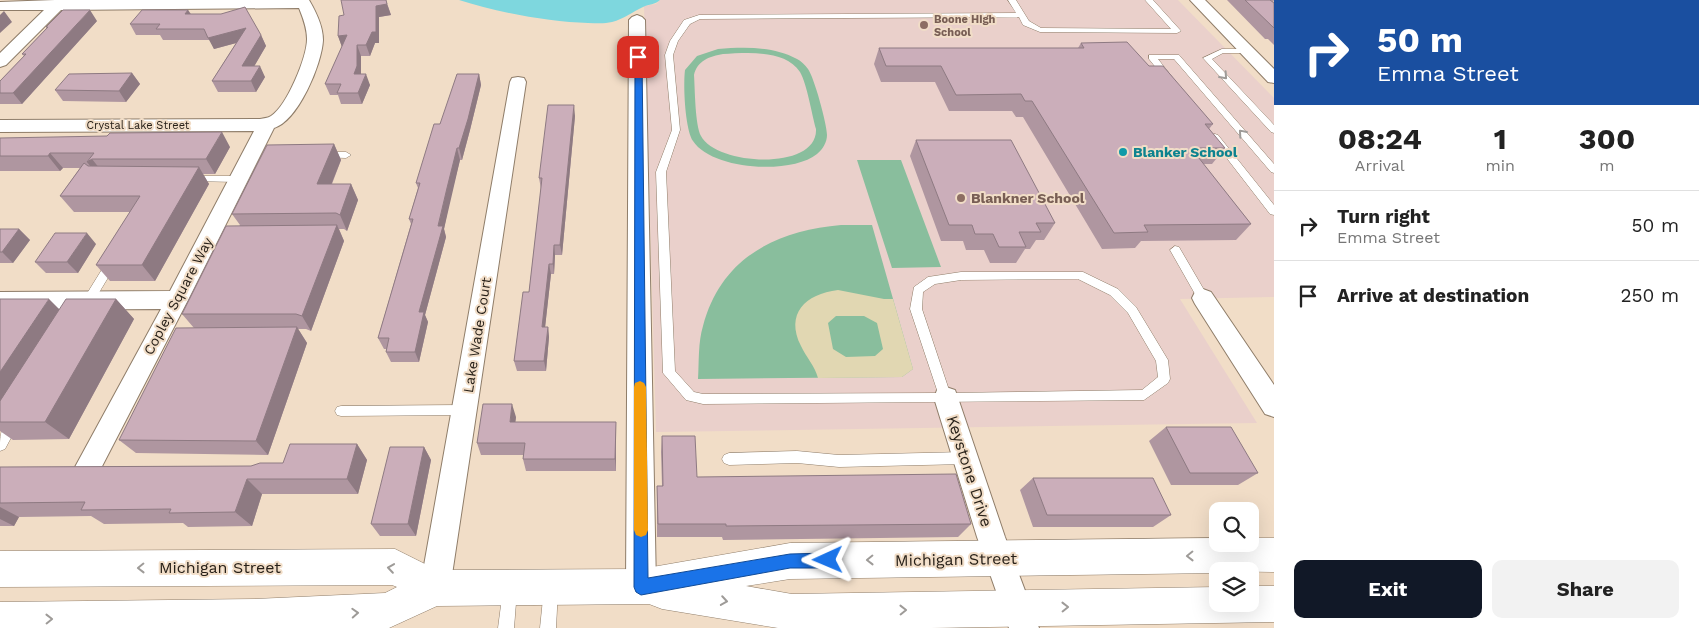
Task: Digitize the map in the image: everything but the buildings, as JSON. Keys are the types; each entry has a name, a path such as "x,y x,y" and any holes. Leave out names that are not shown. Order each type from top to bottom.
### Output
{"street":[{"path":"1197,0 1274,78"},
{"path":"0,6 59,3 303,2"},
{"name":"Copley Square Way","path":"116,467 78,467 163,336 177,300 214,236 238,178 254,157 271,122 286,112 312,56 315,40 314,24 303,2"},
{"path":"0,62 59,3"},
{"path":"637,20 641,587"},
{"name":"Lake Wade Court","path":"435,588 518,82"},
{"name":"Crystal Lake Street","path":"0,126 271,122"},
{"path":"1203,298 1274,406"},
{"path":"0,322 7,301 84,309 177,300"},
{"name":"Keystone Drive","path":"946,398 1020,618"},
{"name":"Michigan Street","path":"0,620 100,623 239,622 386,611 435,588 641,587 790,561 1274,555"},
{"name":"Michigan Street","path":"0,570 395,567 435,588"},
{"name":"Michigan Street","path":"641,587 794,620 1020,618 1274,604"}],"lane":[{"path":"1012,0 1026,23 1040,30 1177,30 1149,0"},
{"path":"946,398 916,309 918,290 932,280 961,276 1079,275 1114,292 1132,310 1162,360 1164,379 1144,395 946,398 703,399 690,396 669,373 667,352 661,172 676,130 669,55 674,41 687,22 699,18 1022,15"},
{"path":"1248,51 1222,51 1207,58 1274,130"},
{"path":"1177,88 1152,57 1176,57 1274,170"},
{"path":"1207,127 1274,212"},
{"path":"317,155 346,155"},
{"path":"181,179 238,178"},
{"path":"1175,250 1203,298"},
{"path":"84,309 119,251"},
{"path":"341,411 465,410"},
{"path":"3,460 21,411"},
{"path":"729,459 797,457 839,461 965,458"},
{"path":"506,628 510,588"},
{"path":"548,628 551,588"}],"shaded area":[{"name":"Blankner School","path":"660,0 1178,0 1274,98 1274,297 1180,299 1257,423 656,432 644,6 656,4"}],"green space":[{"path":"748,48 778,52 800,61 811,74 823,111 827,135 823,148 805,161 771,167 734,163 703,151 690,135 686,117 684,86 685,70 697,56 718,49","holes":["723,54 765,54 785,59 793,65 803,77 807,92 816,129 812,143 801,152 785,158 765,160 745,158 726,153 711,146 701,136 699,131 694,75 701,63 713,56"]},
{"path":"857,160 901,160 941,267 892,268"},
{"path":"841,225 872,225 913,369 902,377 698,379 701,332 711,302 723,282 737,266 754,252 773,242 817,228"}],"sand":[{"path":"838,290 893,299 913,369 902,377 818,378 815,369 801,346 795,324 801,307 816,296","holes":["836,316 864,316 877,323 883,349 875,356 846,357 833,349 828,323"]}],"water":[{"path":"459,0 660,0 616,21 600,23 540,18 506,12"}],"slow traffic":[{"path":"640,387 641,530"}],"place":[{"name":"Boone High School","path":"924,25"},
{"name":"Blanker School","path":"1123,152"},
{"name":"Blankner School","path":"961,198"}],"route":[{"path":"638,57 641,587 790,561 828,560"}]}
